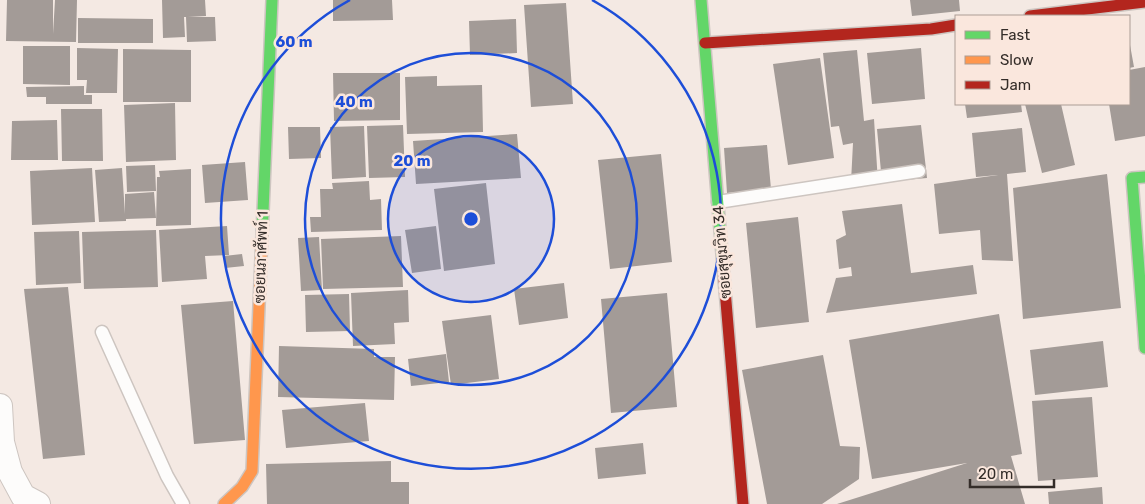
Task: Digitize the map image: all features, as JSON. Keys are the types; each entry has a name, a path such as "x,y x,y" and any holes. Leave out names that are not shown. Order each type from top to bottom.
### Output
{"street":[{"name":"ซอยนภาศัพท์ 1","path":"224,504 242,487 252,471 272,0"},
{"name":"ซอยสุขุมวิท 34","path":"700,0 743,504"},
{"path":"1038,15 1145,2"},
{"path":"705,43 955,25"},
{"path":"1145,177 1132,178 1145,348"},
{"path":"0,406 2,442 10,472 25,501"}],"lane":[{"path":"718,202 919,171"},
{"path":"102,332 167,476 183,504"}],"building":[{"path":"7,0 53,0 53,34 55,0 77,0 76,42 6,41"},
{"path":"162,0 205,0 206,16 188,17 215,17 216,41 187,42 186,17 184,17 185,37 163,38"},
{"path":"333,0 392,0 393,20 333,21"},
{"path":"910,0 959,0 960,11 912,16"},
{"path":"566,3 573,104 531,107 524,5"},
{"path":"78,18 153,19 153,43 78,43"},
{"path":"516,19 517,53 470,55 469,21"},
{"path":"1130,45 1134,67 1130,68"},
{"path":"23,46 70,46 70,85 23,84"},
{"path":"77,48 118,49 117,93 86,93 87,80 77,80"},
{"path":"921,48 925,99 872,104 867,53"},
{"path":"123,49 191,50 191,102 123,102"},
{"path":"857,50 864,121 874,119 878,183 851,182 853,143 843,145 839,126 831,127 823,53"},
{"path":"820,58 834,158 788,165 773,64"},
{"path":"1145,67 1145,136 1115,141 1109,105 1130,105 1130,70"},
{"path":"333,73 400,73 400,120 334,121"},
{"path":"437,76 437,86 482,85 483,132 407,134 405,77"},
{"path":"84,86 84,95 92,95 92,104 46,104 46,97 27,97 26,87"},
{"path":"175,103 176,160 126,162 124,105"},
{"path":"965,105 1021,105 1022,112 967,118"},
{"path":"1025,105 1061,105 1075,165 1042,173"},
{"path":"61,109 102,109 103,161 62,161"},
{"path":"57,120 58,160 11,160 12,121"},
{"path":"403,125 405,177 369,178 367,126"},
{"path":"921,125 927,178 882,182 877,129"},
{"path":"364,126 366,177 332,179 330,127"},
{"path":"288,127 320,127 321,158 289,159"},
{"path":"1022,128 1026,172 1007,174 1013,261 982,260 980,230 939,234 934,184 998,175 976,177 972,133"},
{"path":"517,134 521,178 416,184 413,141"},
{"path":"767,145 771,189 727,193 724,148"},
{"path":"661,154 672,262 610,269 598,160"},
{"path":"245,162 248,200 205,203 202,165"},
{"path":"155,165 156,191 127,192 126,166"},
{"path":"92,168 95,222 32,225 30,171"},
{"path":"122,168 125,214 125,194 154,192 156,218 99,222 95,170"},
{"path":"191,169 191,225 156,226 157,177 160,177 159,171"},
{"path":"1107,174 1121,308 1023,319 1013,188"},
{"path":"369,181 370,200 381,199 382,230 311,232 310,217 321,217 320,189 333,189 332,183"},
{"path":"486,183 495,264 444,271 434,189"},
{"path":"902,204 911,273 973,265 977,294 826,313 836,278 852,276 851,267 839,269 836,240 846,235 842,211"},
{"path":"798,217 809,322 756,328 746,223"},
{"path":"227,226 229,255 205,256 207,279 162,282 159,230"},
{"path":"436,226 441,269 412,273 405,230"},
{"path":"156,230 158,287 84,289 82,232"},
{"path":"79,231 81,283 36,285 34,232"},
{"path":"401,236 403,287 323,289 321,239"},
{"path":"319,237 322,290 301,291 298,238"},
{"path":"242,254 244,266 225,268 224,256"},
{"path":"564,283 568,318 519,325 514,289"},
{"path":"68,287 85,455 43,459 24,289"},
{"path":"408,290 409,322 394,323 395,344 353,346 351,293"},
{"path":"667,293 677,407 611,413 601,299"},
{"path":"349,294 350,331 306,332 305,295"},
{"path":"233,301 245,440 194,444 181,305"},
{"path":"999,314 1022,454 1011,456 1025,504 837,504 967,463 872,479 849,340"},
{"path":"491,315 499,379 451,385 442,321"},
{"path":"1103,341 1108,387 1035,395 1030,350"},
{"path":"279,346 374,349 374,357 395,357 394,400 278,397"},
{"path":"446,354 449,382 411,386 408,359"},
{"path":"823,355 840,446 860,447 859,479 822,504 767,504 742,370"},
{"path":"1092,397 1098,477 1038,481 1032,401"},
{"path":"365,403 369,441 286,448 282,410"},
{"path":"643,443 646,474 598,479 595,448"},
{"path":"391,461 391,482 409,482 409,504 267,504 266,464"},
{"path":"1102,487 1103,504 1049,504 1048,492"}],"traffic: fast":[{"path":"262,235 272,0"},
{"path":"701,0 723,266"},
{"path":"1145,177 1132,178 1145,348"}],"traffic: slow":[{"path":"224,504 242,487 252,471 262,235"}],"traffic: jam":[{"path":"1038,15 1145,2"},
{"path":"705,43 931,29 955,25"},
{"path":"723,266 743,504"}]}
